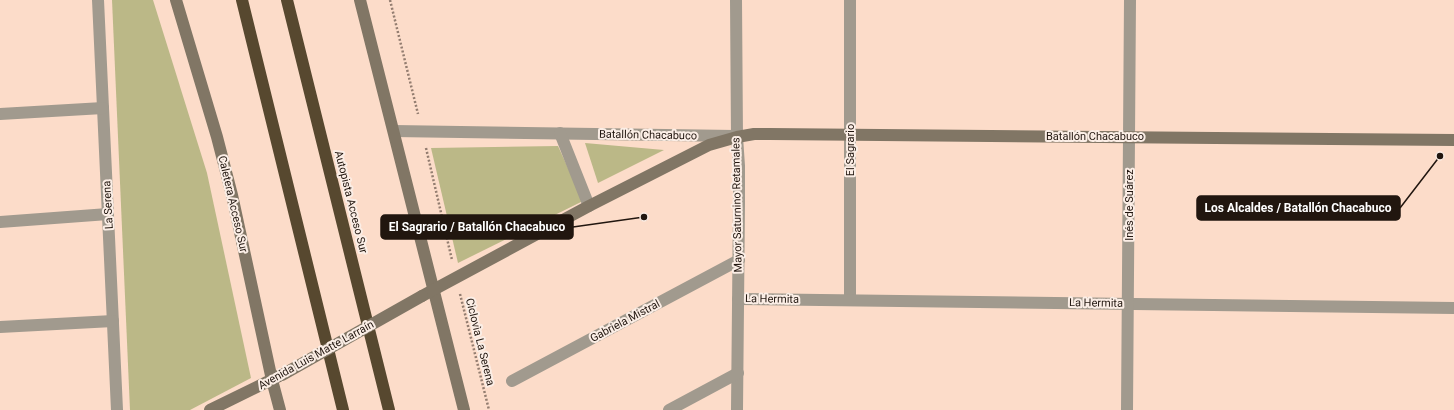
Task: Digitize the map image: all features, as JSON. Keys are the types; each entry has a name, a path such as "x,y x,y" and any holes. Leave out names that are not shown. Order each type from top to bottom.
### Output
{"highway":[{"path":"242,0 342,410"},
{"name":"Autopista Acceso Sur","path":"287,0 389,410"}],"street":[{"name":"La Serena","path":"98,0 117,410"},
{"name":"Caletera Acceso Sur","path":"176,0 217,137 232,195 277,377 280,410"},
{"path":"360,0 435,290 464,410"},
{"name":"Mayor Saturnino Retamales","path":"736,0 736,136 739,177 737,410"},
{"name":"El Sagrario","path":"850,0 850,300"},
{"name":"Inés de Suárez","path":"1127,410 1130,0"},
{"path":"0,114 103,108"},
{"name":"Batallón Chacabuco","path":"394,131 736,136 765,134 850,134 1454,140"},
{"path":"560,133 589,206"},
{"name":"Batallón Chacabuco","path":"422,296 697,150 736,136"},
{"path":"0,222 108,214"},
{"name":"Gabriela Mistral","path":"512,381 739,260"},
{"name":"Avenida Luis Matte Larraín","path":"210,410 277,377 422,296"},
{"name":"La Hermita","path":"738,298 1454,308"},
{"path":"0,327 113,321"},
{"path":"669,410 738,373"}],"path":[{"name":"Ciclovìa La Serena","path":"456,278 490,410"}],"shaded area":[{"path":"112,0 153,0 207,173 251,378 190,410 130,410"},
{"path":"585,143 664,150 598,183"},
{"path":"558,146 583,201 458,263 431,148"}],"place":[{"name":"Los Alcaldes / Batallón Chacabuco","path":"1440,156"},
{"name":"El Sagrario / Batallón Chacabuco","path":"644,217"}]}
